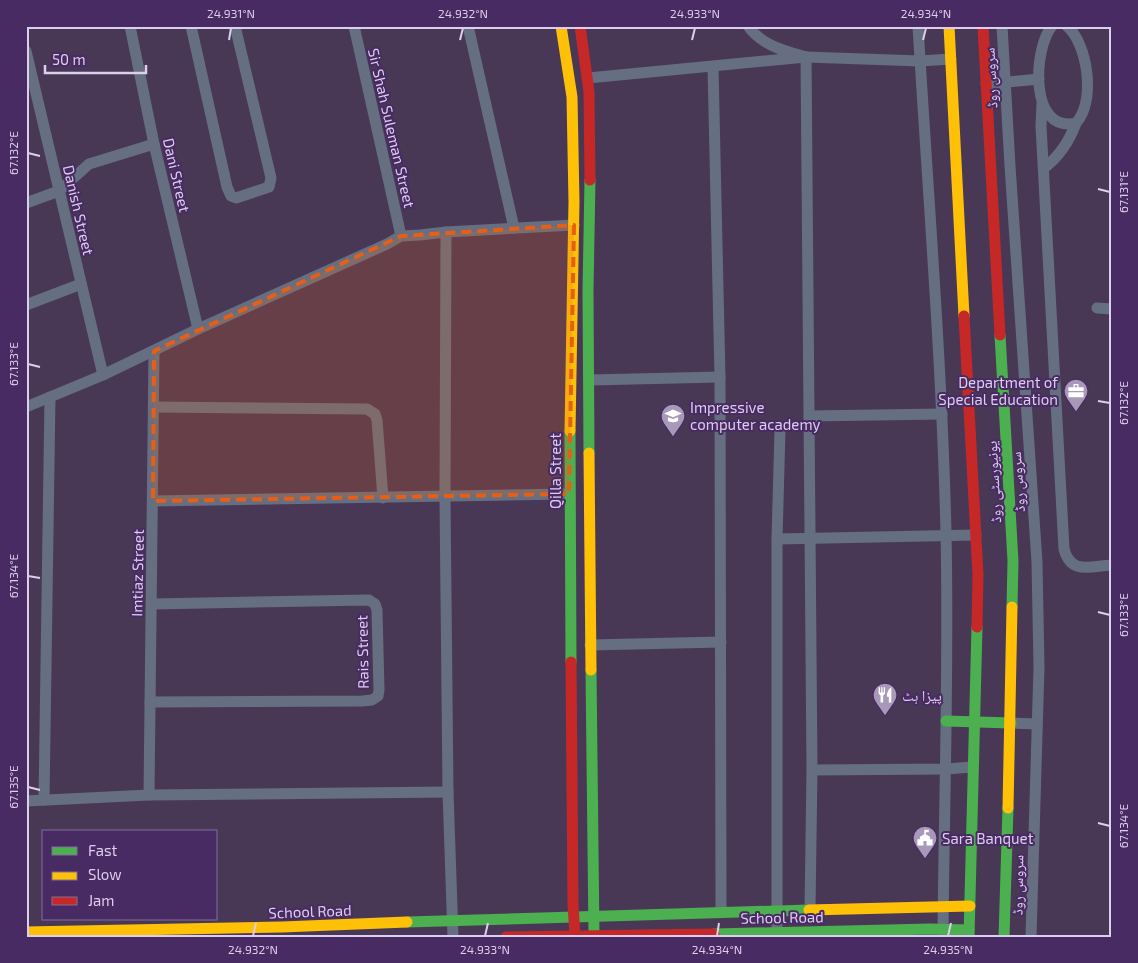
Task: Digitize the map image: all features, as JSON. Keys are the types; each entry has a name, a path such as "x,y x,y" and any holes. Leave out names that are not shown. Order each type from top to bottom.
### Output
{"street":[{"name":"Dani Street","path":"130,26 154,144 198,329"},
{"path":"190,26 228,187 231,196 236,198 269,187 271,178 235,26"},
{"name":"Sir Shah Suleman Street","path":"354,26 401,236"},
{"path":"468,26 514,228"},
{"name":"Qilla Street","path":"561,26 572,97 574,225 569,494 575,936"},
{"path":"580,26 588,78 590,118 588,283 594,937"},
{"path":"748,26 754,34 779,49 806,57"},
{"path":"918,26 942,414 946,535 946,769 943,933"},
{"name":"یونیورسٹی روڈ","path":"949,26 978,575 969,933"},
{"name":"یونیورسٹی روڈ","path":"983,26 1013,561 1011,723 1004,937"},
{"name":"سروس روڈ","path":"1002,26 1037,562 1039,667 1031,937"},
{"path":"1052,26 1041,50 1039,79 1042,104 1041,126 1064,549 1066,558 1071,564 1078,567 1112,565"},
{"path":"1044,168 1068,144 1076,123 1080,119 1085,102 1086,69 1081,45 1075,34 1067,26"},
{"name":"Danish Street","path":"26,51 31,92 59,191 103,375"},
{"path":"588,78 806,57 920,61 951,59"},
{"path":"806,57 812,770 810,910"},
{"path":"713,67 720,377 721,912"},
{"path":"986,84 1039,79"},
{"path":"1042,104 1047,113 1056,121 1063,124 1076,123"},
{"path":"26,203 59,191 89,164 154,144"},
{"path":"26,407 103,375 198,329 401,236 574,225"},
{"path":"446,232 445,497 448,792 453,937"},
{"path":"26,305 81,284"},
{"path":"1097,308 1112,309"},
{"name":"Imtiaz Street","path":"149,796 154,350"},
{"path":"590,380 720,377"},
{"path":"44,800 50,397"},
{"path":"154,407 367,409 375,414 377,420 383,498"},
{"path":"809,416 942,414"},
{"path":"777,932 777,539 780,430"},
{"path":"153,500 569,494"},
{"path":"777,539 976,535"},
{"name":"Rais Street","path":"150,702 362,701 372,700 378,696 379,690 377,610 375,604 369,600 152,604"},
{"path":"590,645 721,642"},
{"path":"946,721 1037,724"},
{"path":"812,770 946,769 972,767"},
{"path":"26,801 149,796 448,792"},
{"name":"School Road","path":"26,932 282,927 574,916 970,906"},
{"name":"School Road","path":"506,937 594,937 777,932 813,934 969,933"}],"highlighted area":[{"path":"574,225 569,494 153,501 154,351 401,236"}],"traffic: fast":[{"path":"589,453 588,291 590,180"},
{"path":"1000,335 1013,561 1012,607"},
{"path":"570,431 571,662"},
{"path":"969,937 977,627"},
{"path":"591,670 594,937"},
{"path":"946,721 1011,723"},
{"path":"1004,937 1008,808"},
{"path":"407,922 809,910"},
{"path":"714,934 930,929 969,930"}],"traffic: slow":[{"path":"561,26 572,97 574,202 570,431"},
{"path":"949,26 964,316"},
{"path":"589,453 591,670"},
{"path":"1008,808 1012,607"},
{"path":"809,910 970,906"},
{"path":"26,932 282,927 407,922"}],"traffic: jam":[{"path":"580,26 589,92 590,180"},
{"path":"983,26 1000,335"},
{"path":"964,316 978,575 977,627"},
{"path":"571,662 573,904 575,936"},
{"path":"506,937 714,934"}],"place":[{"name":"Department of Special Education","path":"1076,412"},
{"name":"Impressive computer academy","path":"673,437"},
{"name":"پیزا ہٹ","path":"885,716"},
{"name":"Sara Banquet","path":"925,859"}]}
